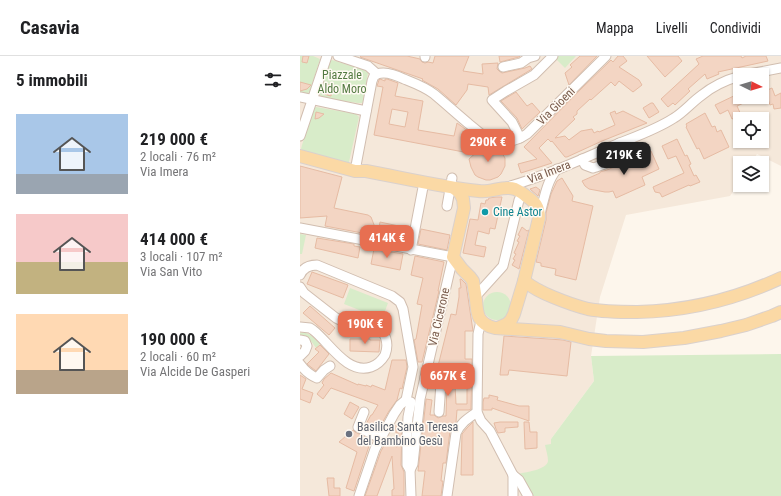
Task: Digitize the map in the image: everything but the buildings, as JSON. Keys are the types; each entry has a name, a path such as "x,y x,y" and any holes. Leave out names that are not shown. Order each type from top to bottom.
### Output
{"main road":[{"path":"300,156 355,171"},
{"name":"Via Imera","path":"355,171 366,171 424,182 452,184 481,191 506,187"},
{"path":"452,184 461,195 464,208"},
{"path":"495,328 507,324 514,314 524,281 539,218 539,212 533,201 516,190 506,187"},
{"path":"464,208 470,198 481,191"},
{"name":"Via Cicerone","path":"453,257 457,229 464,208"},
{"path":"453,257 473,281 479,319 483,323 495,328 560,332 589,339 606,341 643,342 721,331 746,325 781,312"},
{"path":"524,281 531,286 563,301 589,309 617,312 648,312 696,306 738,295 781,278"}],"street":[{"path":"300,136 327,56"},
{"path":"338,56 368,66 377,74 372,78 355,171"},
{"path":"503,67 535,56"},
{"path":"520,138 512,122 492,100 534,74 553,56"},
{"name":"Via Gioeni","path":"377,74 383,73 421,85 433,93 488,139 501,142 513,141 534,128 606,56"},
{"path":"769,71 781,69"},
{"name":"Via Imera","path":"506,187 522,183 558,169 648,131 674,118 702,95 724,82 733,79"},
{"path":"300,97 366,110"},
{"path":"582,159 585,165 593,168 617,158 621,149 619,143"},
{"path":"539,218 547,187 552,175 558,169"},
{"path":"410,250 424,182"},
{"path":"447,206 452,184"},
{"path":"475,297 503,266 519,200 523,194"},
{"path":"300,228 453,257"},
{"name":"Via Cicerone","path":"410,470 413,464 420,399 453,257"},
{"path":"300,275 306,268 314,265 392,296 400,302 403,309 413,367 408,401 407,436 407,465 410,470 411,496"},
{"path":"300,287 304,293 336,318 344,322 382,331 387,342 386,351 383,358 375,365 366,368 360,367 348,363 310,328 300,327"},
{"path":"482,321 478,334 477,412 481,421 490,431 513,475 519,480 528,496"},
{"path":"300,340 305,341 307,346 305,351 300,356"},
{"path":"300,364 310,375 317,378 330,366"},
{"path":"425,378 437,381 436,412"},
{"path":"359,496 375,449 394,414 400,405 408,401 420,399"},
{"path":"364,412 358,427 380,438"},
{"path":"448,496 457,430 477,412"},
{"path":"513,475 513,496"}],"shaded area":[{"path":"300,56 781,56 781,166 769,160 769,156 761,156 757,154 756,156 733,156 733,192 730,196 626,215 600,297 591,356 594,381 551,439 554,459 536,496 300,496"}],"green space":[{"path":"300,56 313,56 320,59 310,91 306,94 300,94"},
{"path":"558,56 576,56 565,68 556,59"},
{"name":"Piazzale Aldo Moro","path":"332,60 364,70 368,73 362,103 323,98 320,96 318,93 329,61"},
{"path":"316,107 356,114 359,117 349,162 345,163 333,161 301,149 314,108"},
{"path":"300,234 306,235 302,254 300,254"},
{"path":"350,288 388,303 382,319 344,304"},
{"path":"497,292 507,296 511,306 507,316 497,320 487,316 483,306 487,296"},
{"path":"300,333 309,334 320,344 316,348 308,338 300,336"},
{"path":"781,354 781,496 532,496 518,474 540,469 547,464 548,459 545,445 551,444 551,439 594,381 591,356"}],"place":[{"name":"Cine Astor","path":"485,212"},
{"name":"Basilica Santa Teresa del Bambino Gesù","path":"349,434"}]}
